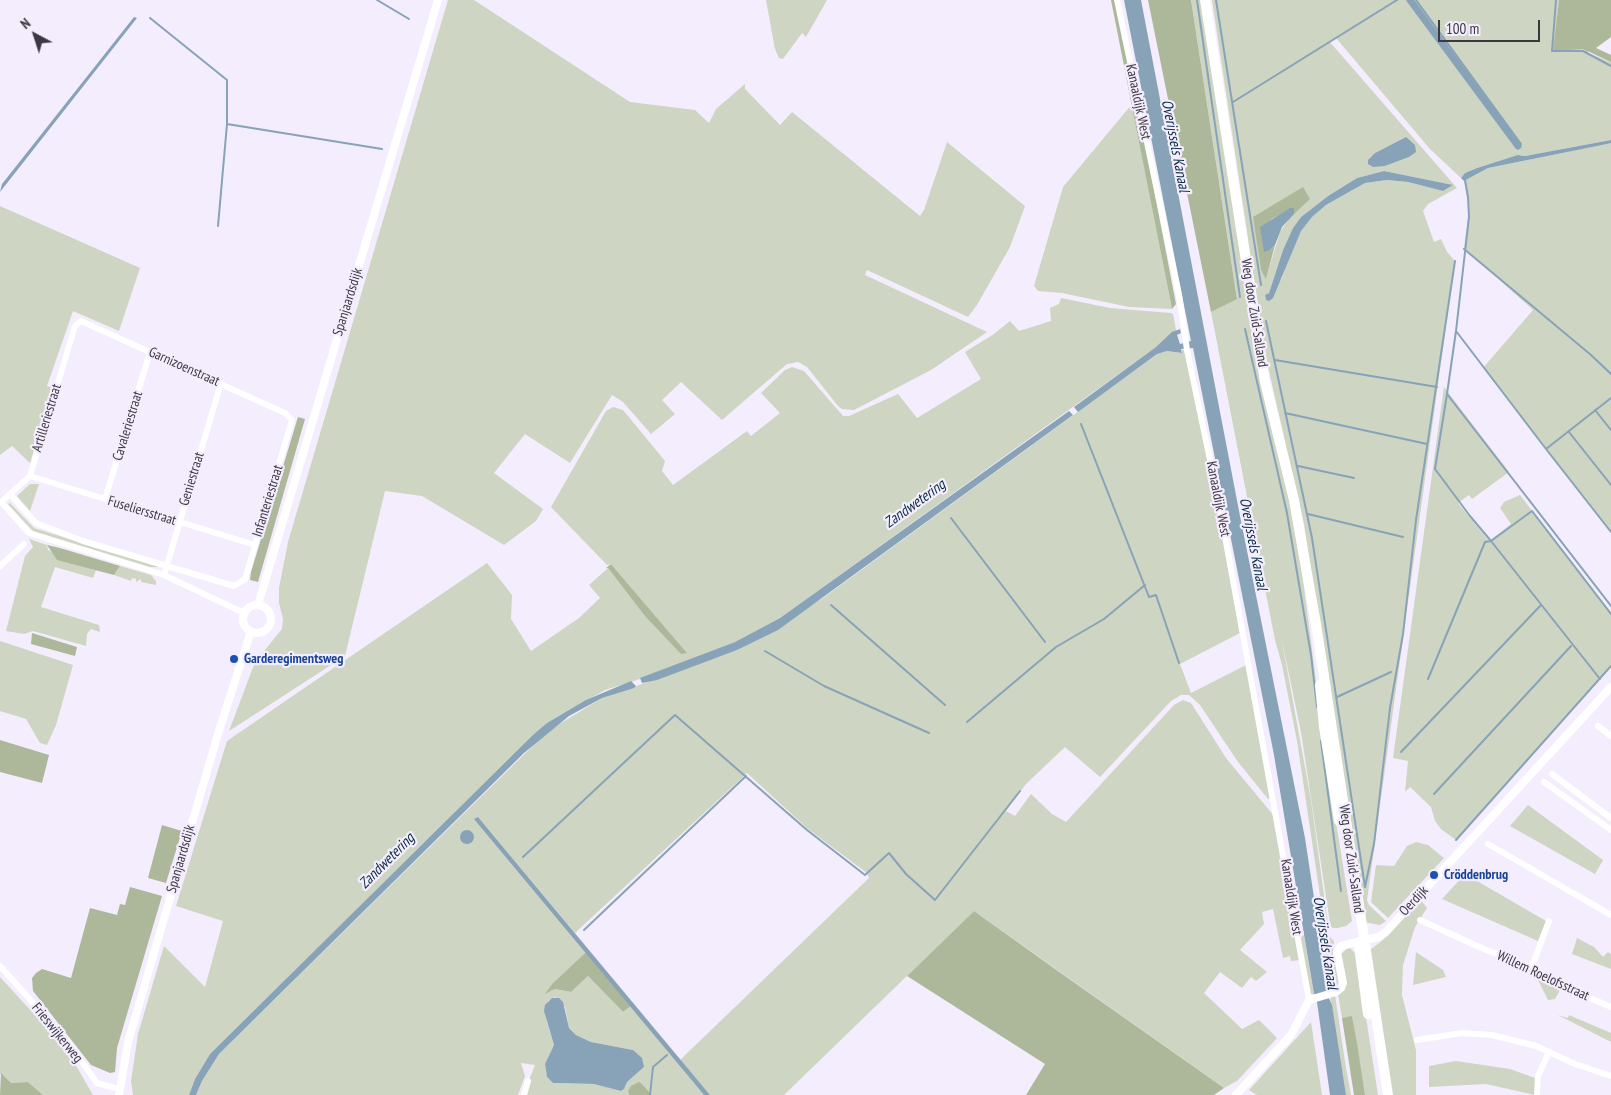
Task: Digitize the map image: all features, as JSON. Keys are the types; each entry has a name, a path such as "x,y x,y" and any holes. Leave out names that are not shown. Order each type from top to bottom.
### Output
{"main road":[{"name":"Weg door Zuid-Salland","path":"1205,0 1265,382 1294,500 1316,624 1361,940 1380,1095"},
{"name":"Weg door Zuid-Salland","path":"1361,940 1388,1095"}],"street":[{"name":"Spanjaardsdijk","path":"258,605 438,0"},
{"name":"Kanaaldijk West","path":"1116,0 1179,295 1187,350 1220,508 1312,999"},
{"name":"Garnizoenstraat","path":"78,323 81,321 88,323 290,416"},
{"name":"Artilleriestraat","path":"30,476 78,323"},
{"name":"Cavaleriestraat","path":"105,499 150,352"},
{"name":"Geniestraat","path":"164,575 165,564 221,383"},
{"name":"Infanteriestraat","path":"165,564 230,585 239,584 245,579 292,420 290,416"},
{"path":"30,476 1,503 29,533 164,575 244,614"},
{"name":"Fuseliersstraat","path":"30,476 255,545"},
{"path":"10,494 36,523 83,541 165,564"},
{"path":"0,566 24,544"},
{"path":"258,605 268,610 271,620 262,632 251,631 245,626 244,614 250,607 258,605"},
{"name":"Spanjaardsdijk","path":"119,1092 128,1042 218,734 251,631"},
{"name":"Oerdijk","path":"1312,999 1337,991 1342,986 1337,956 1338,950 1343,944 1378,937 1385,933 1611,687"},
{"path":"1598,726 1611,736"},
{"path":"1552,774 1611,818"},
{"path":"1544,782 1611,830"},
{"path":"1488,844 1611,915"},
{"name":"Willem Roelofsstraat","path":"1420,920 1486,950 1527,965 1530,972 1611,1007"},
{"path":"1530,972 1549,921"},
{"name":"Frieswijkerweg","path":"0,966 74,1049 97,1083 119,1092"},
{"path":"1236,1095 1291,1035 1312,999"},
{"path":"1417,1040 1446,1034 1476,1033 1519,1041 1575,1064 1611,1076"},
{"path":"1537,1095 1538,1076 1549,1052"},
{"path":"524,1095 528,1081"}],"green space":[{"path":"448,0 474,0 630,102 695,110 709,123 716,109 745,84 745,89 780,125 792,112 920,216 924,210 947,142 1025,206 1010,247 977,305 968,317 867,270 865,275 987,332 931,370 854,410 842,409 838,406 807,367 798,362 787,364 722,420 681,382 662,400 675,414 651,434 623,402 612,395 570,463 525,434 494,473 543,509 536,521 504,545 422,496 385,491 345,656 229,731 255,662 282,629 283,619 279,603 279,588 288,542"},
{"path":"766,0 827,0 806,37 802,33 783,59 779,58 775,49"},
{"path":"1111,0 1116,0 1135,91 1176,304 1172,309"},
{"path":"1148,0 1191,0 1237,299 1211,312"},
{"path":"1191,0 1201,0 1256,356 1266,407 1288,493 1303,579 1327,767 1352,921 1346,926 1338,928 1332,928 1330,923 1301,732 1281,636 1311,800 1328,924 1326,928 1322,909 1297,741 1282,665 1275,640 1211,312 1237,298"},
{"path":"1212,0 1559,0 1554,51 1589,24 1588,53 1611,62 1611,140 1525,156 1520,155 1477,168 1465,173 1461,178 1430,149 1336,38 1329,41 1457,188 1428,204 1423,211 1434,242 1441,239 1447,252 1455,261 1367,900 1369,905 1386,921 1380,925 1363,922 1304,524 1266,358","holes":["1406,137 1409,157 1385,166 1375,153","1384,171 1452,185 1443,191 1408,182 1387,180 1365,183 1326,205 1301,230 1288,258 1282,278 1266,300 1265,295 1269,293 1283,250 1293,228 1301,217 1328,196 1357,178","1253,217 1288,220 1280,232 1266,278"]},
{"path":"1559,0 1611,0 1611,37 1596,48 1611,55 1611,62 1583,49 1553,51"},
{"path":"1132,104 1172,309 1129,307 1062,293 1038,291 1034,286 1063,187"},
{"path":"1611,143 1611,532 1483,368 1533,310 1464,248 1469,208 1464,181 1488,168"},
{"path":"1303,187 1310,199 1294,214 1294,208 1273,218 1267,224 1270,250 1275,245 1266,279 1261,270 1253,217"},
{"path":"0,206 140,268 119,331 73,311 47,386 53,388 30,463 12,446 0,455"},
{"path":"1061,298 1110,308 1171,313 1173,314 1176,330 1156,347 780,618 735,642 634,681 605,690 547,723 210,1054 195,1079 189,1095 133,1095 131,1081 138,1034 164,946 205,987 223,921 176,906 227,741 487,563 512,595 511,619 531,651 579,618 600,598 589,585 608,568 644,615 686,652 611,564 607,565 551,507 606,411 613,407 623,410 665,461 662,471 673,485 747,431 751,436 780,413 761,393 785,370 792,367 804,371 843,416 849,416 898,394 917,418 981,379 965,352 994,334 1010,321 1019,331 1051,321 1050,308 1059,304"},
{"path":"1182,350 1184,350 1203,436 1240,633 1180,664 1191,693 1246,665 1271,799 1268,799 1238,762 1200,705 1189,695 1181,695 1171,701 1100,777 1065,747 1026,784 1006,811 1015,816 1031,794 1052,814 1066,822 1174,705 1183,700 1191,703 1226,758 1274,816 1300,960 1291,961 1290,956 1283,958 1273,909 1262,912 1264,924 1240,950 1267,972 1256,981 1251,977 1242,988 1220,972 1204,993 1242,1029 1259,1020 1277,1038 1237,1081 1224,1088 974,911 784,1095 710,1095 680,1060 869,878 867,873 808,829 747,773 575,933 478,817 586,952 552,984 547,993 555,989 571,992 588,976 623,1012 631,1006 704,1095 652,1095 643,1085 628,1091 629,1095 523,1095 535,1065 521,1063 525,1076 518,1095 196,1095 202,1081 219,1054 548,731 602,698 737,650 823,598 1157,354 1167,351 1182,353","holes":["555,997 565,1007 569,1028 576,1035 591,1042 633,1050 644,1067 627,1082 624,1089 621,1091 595,1084 553,1083 547,1077 545,1064 554,1045 546,1019 548,1001"]},
{"path":"1444,387 1509,472 1472,499 1469,495 1458,503 1489,541 1511,524 1500,508 1504,502 1520,495 1611,614 1611,666 1456,840 1441,829 1435,821 1431,807 1410,787 1405,792 1408,761 1393,758"},
{"path":"298,417 305,419 258,582 250,580 251,572"},
{"path":"30,484 39,484 30,511 17,496"},
{"path":"10,503 34,528 159,567 150,567 33,531 8,504"},
{"path":"29,539 47,545 48,550 74,564 96,570 93,578 55,567 41,607 99,625 100,632 91,629 87,634 86,646 33,631 24,634 6,631 25,556 33,547"},
{"path":"47,545 120,566 114,575 57,560"},
{"path":"611,564 687,653 681,654 644,615 608,568 606,568"},
{"path":"120,566 151,575 156,581 156,585 141,582 141,579 136,582 136,579 132,578 131,581 114,575"},
{"path":"32,633 77,647 75,656 31,644"},
{"path":"0,641 73,665 56,725 47,745 40,743 26,719 0,711"},
{"path":"0,740 49,755 42,783 0,772"},
{"path":"1528,805 1603,860 1595,874 1510,826"},
{"path":"162,825 182,831 166,883 148,878"},
{"path":"1416,842 1428,845 1444,858 1388,918 1371,902 1376,865 1394,866 1407,846"},
{"path":"1465,874 1546,921 1538,941 1442,899"},
{"path":"130,887 162,896 117,1048 115,1072 110,1073 91,1065 33,991 32,978 42,969 71,978 90,908 117,915 120,904 125,905"},
{"path":"1420,899 1427,908 1415,927 1403,965 1402,995 1416,1050 1416,1095 1390,1095 1370,950 1383,940"},
{"path":"974,911 1224,1088 1214,1095 1026,1095 1045,1064 907,976"},
{"path":"1319,933 1326,934 1333,985 1331,991 1327,992"},
{"path":"1304,935 1314,995 1310,993 1300,938"},
{"path":"1329,936 1334,941 1333,953 1339,984 1336,987"},
{"path":"1577,938 1594,947 1603,957 1608,952 1611,954 1611,969 1572,954"},
{"path":"1349,947 1356,954 1378,1095 1365,1095 1352,1017 1342,1018 1338,994 1341,954"},
{"path":"586,952 631,1006 623,1012 588,976 571,992 555,989 545,994 552,984"},
{"path":"1416,952 1443,970 1446,977 1413,985"},
{"path":"0,977 67,1050 93,1095 43,1095 28,1082 11,1083 0,1074"},
{"path":"1537,978 1561,988 1555,999 1548,1000"},
{"path":"1335,995 1351,1095 1346,1095 1330,997"},
{"path":"1558,1015 1568,1018 1569,1015 1611,1033 1611,1042"},
{"path":"1352,1016 1365,1095 1354,1095 1342,1018"},
{"path":"1311,1022 1322,1095 1257,1095 1249,1090"},
{"path":"1456,1061 1510,1069 1535,1078 1535,1095 1486,1084 1429,1087 1429,1066"},
{"path":"1,1073 11,1083 28,1082 43,1095 0,1095"},
{"path":"639,1082 652,1095 629,1095 628,1091 631,1086"}],"water":[{"path":"1124,0 1141,0 1240,516 1305,838 1328,990 1326,992 1332,1005 1346,1095 1330,1095 1316,995 1314,994 1274,755 1193,348 1181,349 1182,353 1167,351 1157,354 1078,412 1074,407 1156,347 1172,332 1180,329 1181,333 1177,335 1180,344 1191,341"},
{"path":"134,17 137,18 0,192 2,184"},
{"path":"1406,137 1415,145 1416,152 1409,157 1385,166 1373,167 1368,164 1368,160 1375,153"},
{"path":"1611,140 1611,143 1607,144 1488,168 1464,181 1461,178 1465,173 1477,168 1518,155 1525,156"},
{"path":"1384,171 1453,185 1443,191 1408,182 1387,180 1365,183 1326,205 1312,217 1301,231 1273,298 1269,301 1266,300 1265,295 1269,293 1283,250 1293,228 1301,217 1328,196 1357,178"},
{"path":"1290,208 1294,208 1294,214 1282,227 1275,245 1270,250 1264,252 1260,227"},
{"path":"1069,411 1073,415 778,630 737,650 657,680 642,683 640,678 735,642 780,618"},
{"path":"631,681 636,686 634,688 602,698 569,716 524,753 219,1054 202,1081 196,1095 189,1095 195,1079 210,1054 533,735 547,723 586,700"},
{"path":"478,817 710,1095 704,1095 474,819"},
{"path":"464,830 470,830 474,837 470,844 464,844 460,840 460,834"},
{"path":"552,998 559,998 563,1002 569,1028 576,1035 591,1042 633,1050 642,1058 644,1067 627,1082 624,1089 621,1091 594,1084 553,1083 547,1077 545,1064 554,1045 544,1011 545,1005"}],"waterway":[{"path":"377,0 409,19"},
{"path":"1197,0 1240,297"},
{"path":"1216,0 1261,285"},
{"path":"1233,102 1397,0"},
{"path":"1410,0 1518,146"},
{"path":"1416,0 1521,144"},
{"path":"1556,0 1552,51 1583,51 1611,66"},
{"path":"150,18 227,80 227,124 218,226"},
{"path":"227,124 382,149"},
{"path":"1465,180 1469,217 1456,331 1546,449"},
{"path":"1464,249 1591,355 1611,374"},
{"path":"1266,321 1312,538 1365,887 1374,844 1390,708 1403,634 1416,520 1455,261"},
{"path":"1245,329 1287,513 1311,655 1317,707"},
{"path":"1456,331 1447,394 1611,606"},
{"path":"1275,360 1437,387"},
{"path":"1447,394 1435,469 1470,516 1491,541 1532,511 1611,614"},
{"path":"1611,398 1546,449 1611,532"},
{"path":"1595,410 1611,430"},
{"path":"1285,413 1427,444"},
{"path":"1081,424 1149,597 1156,595 1179,663"},
{"path":"1569,432 1611,485"},
{"path":"1298,466 1354,478"},
{"path":"1308,514 1403,537"},
{"path":"951,518 1045,642"},
{"path":"1428,679 1485,542 1491,541 1600,679"},
{"path":"967,722 1056,647 1104,619 1145,585"},
{"path":"831,605 945,705"},
{"path":"1401,752 1541,605"},
{"path":"1434,794 1571,646"},
{"path":"765,651 824,686 929,733"},
{"path":"1456,840 1611,666"},
{"path":"1337,697 1391,672"},
{"path":"523,857 675,715 807,830 865,875 889,853 906,874 935,900 1020,791"},
{"path":"1321,741 1341,891"},
{"path":"584,930 746,776"},
{"path":"650,1095 653,1067 667,1055"}],"place":[{"name":"Garderegimentsweg","path":"234,659"},
{"name":"Cröddenbrug","path":"1434,875"}],"water label":[{"name":"Overijssels Kanaal","path":"1175,146"},
{"name":"Zandwetering","path":"915,504"},
{"name":"Overijssels Kanaal","path":"1253,544"},
{"name":"Zandwetering","path":"387,861"},
{"name":"Overijssels Kanaal","path":"1325,943"}]}
